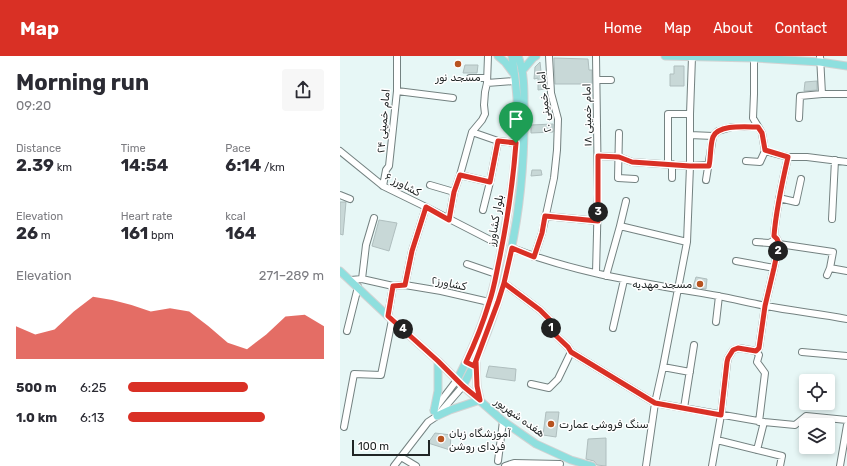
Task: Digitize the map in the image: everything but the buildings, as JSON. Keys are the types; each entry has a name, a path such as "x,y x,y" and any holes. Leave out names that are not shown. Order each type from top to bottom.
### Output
{"main road":[{"path":"498,56 505,62 515,78 522,73 536,56"},
{"name":"بلوار کشاورز","path":"457,380 475,343 490,302 510,205 516,143 517,98 512,56"},
{"name":"بلوار کشاورز","path":"463,386 475,363 498,302 512,248 523,167 524,126 522,73 518,56"},
{"path":"665,56 820,59 847,66"},
{"name":"هفده شهریور","path":"340,270 450,372 463,386 503,421 536,444 571,460 592,466"},
{"path":"438,361 438,392 435,414 480,400 475,363 466,363 450,372"}],"street":[{"name":"امام خمینی ۲۴","path":"383,186 386,170 389,166 397,91 397,56"},
{"path":"449,220 454,192 472,132 485,114 488,56"},
{"name":"امام خمینی ۲۰","path":"534,257 542,233 554,178 557,150 558,119 551,93 549,56"},
{"name":"امام خمینی ۱۸","path":"596,56 598,156 596,274"},
{"path":"646,466 655,403 688,242 692,57"},
{"path":"746,161 760,162 765,150 762,133 753,118 754,58"},
{"path":"820,59 822,94"},
{"path":"470,78 487,80 515,78"},
{"path":"597,80 611,80"},
{"path":"397,91 453,98"},
{"path":"799,118 800,96 847,94"},
{"path":"672,178 668,114 690,114"},
{"path":"706,180 713,136 718,131 732,127 758,127"},
{"path":"472,132 498,141 516,143"},
{"path":"620,133 618,178 634,179"},
{"path":"690,135 713,136"},
{"path":"483,210 498,141"},
{"path":"765,150 788,157 807,157 847,162"},
{"name":"کشاورز ۶","path":"340,151 383,186 502,246"},
{"path":"598,156 619,157 632,162 709,166"},
{"path":"756,351 759,348 765,306 774,268 778,242 774,236 775,224 788,157"},
{"path":"832,219 834,160"},
{"path":"460,175 490,182"},
{"path":"779,198 796,202 801,179"},
{"path":"430,185 454,192"},
{"path":"340,195 350,198"},
{"path":"606,276 626,201"},
{"path":"405,285 412,251 426,207"},
{"path":"545,216 598,221"},
{"path":"362,279 366,245 374,218"},
{"path":"620,226 688,242"},
{"path":"756,242 778,242 833,252 827,275"},
{"path":"512,248 534,257 624,280 719,296 765,306 847,319"},
{"path":"736,261 774,268"},
{"path":"467,264 496,274"},
{"path":"830,268 847,271"},
{"name":"کشاورز۲","path":"351,280 362,279 393,286 405,285 490,302"},
{"path":"613,328 624,280"},
{"path":"504,283 540,310 552,322 547,331 568,347 571,352 655,403 761,422 795,425 806,416 847,420"},
{"path":"344,427 354,374 381,375 390,318 393,286"},
{"path":"348,331 358,287"},
{"path":"716,322 719,296"},
{"path":"684,408 694,345"},
{"path":"712,466 721,415 727,362 733,350 738,348 756,351"},
{"path":"756,351 759,355 758,362 765,373 758,450"},
{"path":"531,384 549,388 558,379 571,352"},
{"path":"802,352 847,356"},
{"path":"663,367 690,372"},
{"path":"435,414 457,380"},
{"path":"394,466 428,422 463,386"},
{"path":"498,461 503,421"},
{"path":"840,466 847,425"},
{"path":"717,440 782,456 780,466"},
{"path":"505,466 514,462 560,465 561,455"},
{"path":"401,457 416,466"}],"place":[{"name":"مسجد نور","path":"458,64"},
{"name":"مسجد مهدیه","path":"700,284"},
{"name":"سنگ فروشی عمارت","path":"551,424"},
{"name":"آموزشگاه زبان فردای روشن","path":"441,439"}],"route":[{"path":"516,143 498,141 490,182 460,175 454,192 449,220 426,207 412,251 405,285 393,286 388,316 480,400 477,386 476,361 498,302 504,283 512,248 534,257 542,233 545,216 598,221 598,156 619,157 632,162 709,166 713,136 718,131 732,127 758,127 762,133 765,150 788,157 775,224 774,236 779,244 765,306 759,348 756,351 751,351 738,348 733,350 728,358 721,415 655,403 571,352 568,347 550,330 552,322 540,310 504,283 474,366 466,362 475,343 490,302 510,205 516,143"}]}
